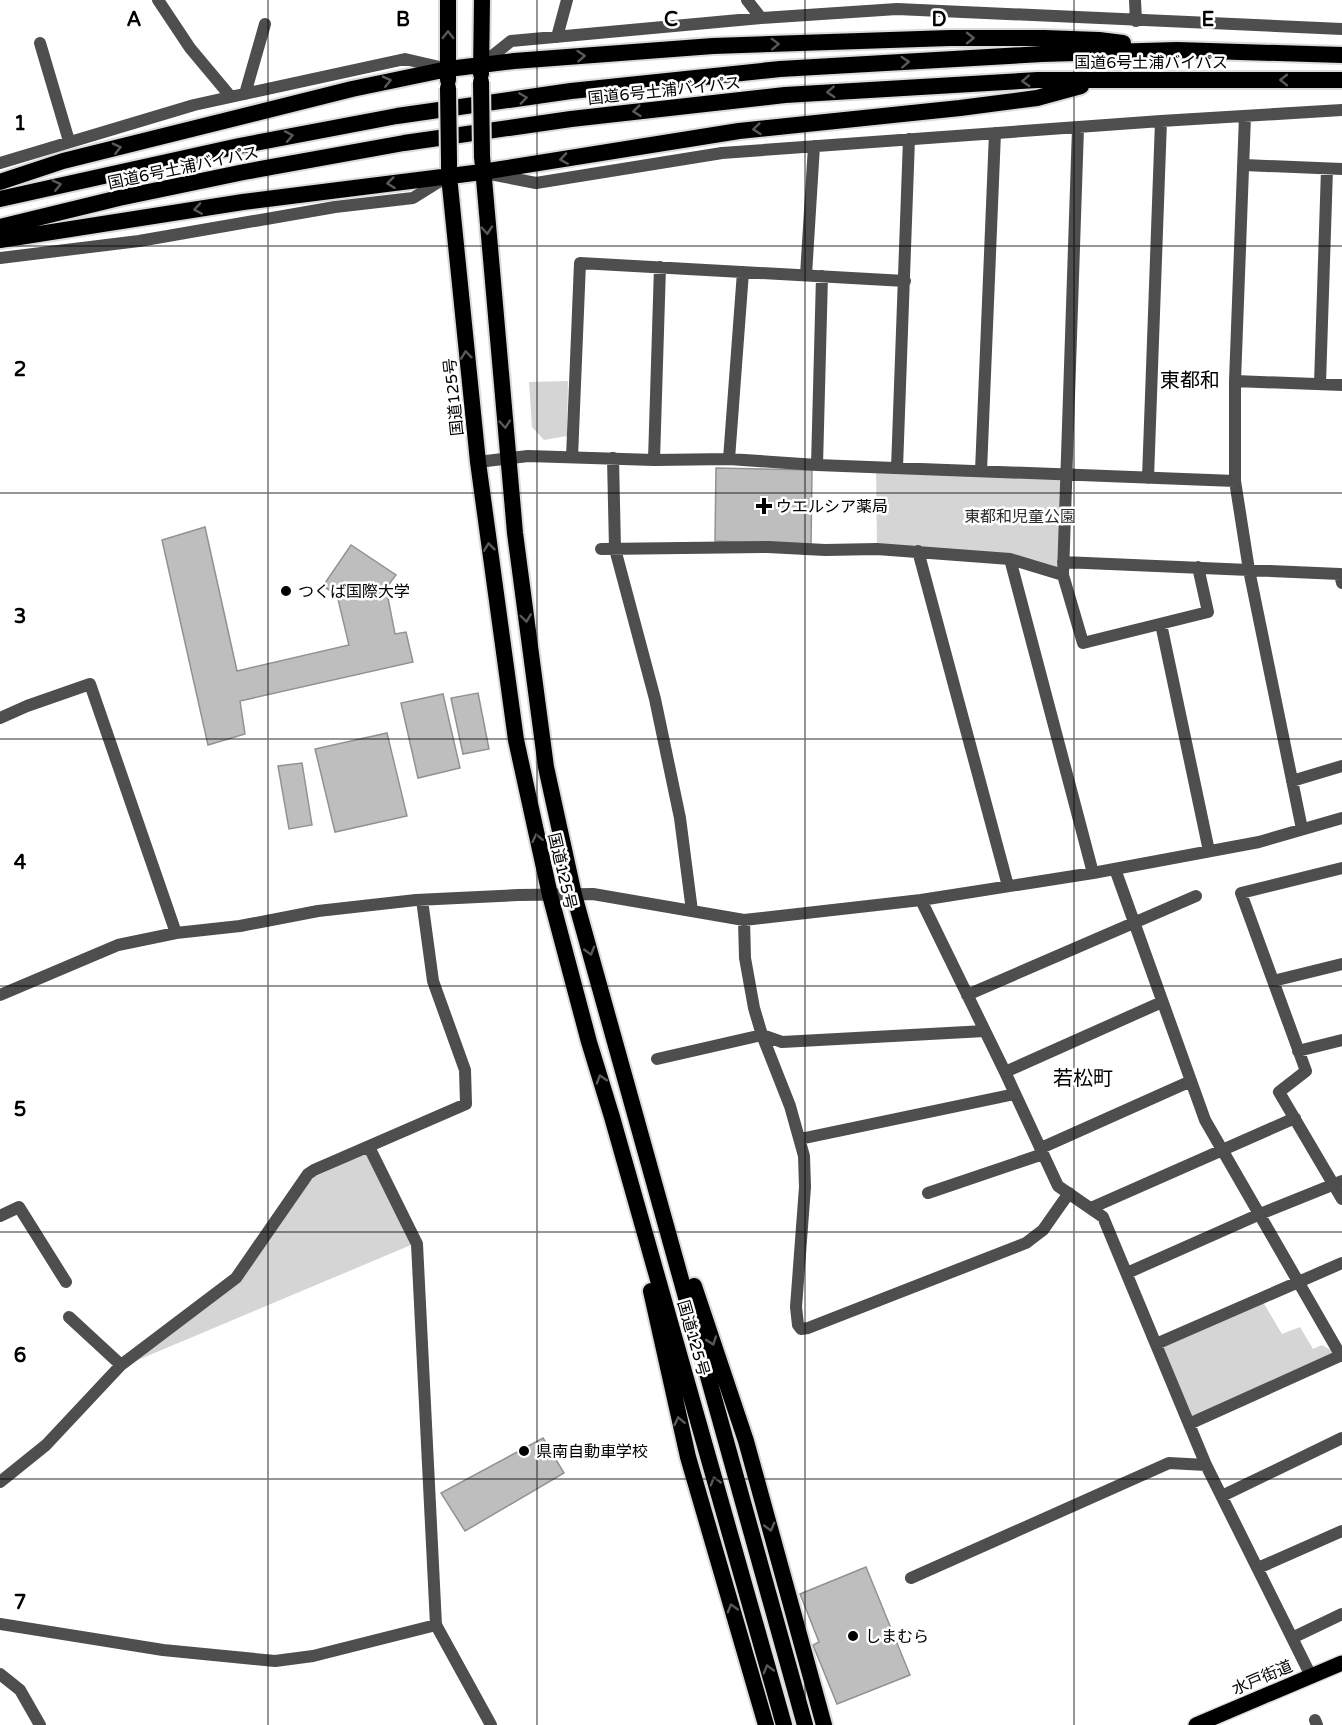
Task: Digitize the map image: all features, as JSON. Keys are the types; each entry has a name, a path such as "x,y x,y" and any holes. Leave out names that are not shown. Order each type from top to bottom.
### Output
{"highway":[{"name":"国道125号","path":"448,0 449,168 478,462 516,740 550,895 589,1042 784,1725"},
{"name":"国道125号","path":"482,0 482,164 515,533 546,767 574,895 805,1722"},
{"path":"0,182 63,161 352,89 448,69 481,74 514,61 713,46 950,38 1099,40 1177,50"},
{"name":"国道6号土浦バイパス","path":"0,199 227,148 397,116 571,91 780,69 1042,54 1177,50 1342,55"},
{"path":"0,240 449,168 739,130 1037,98 1105,79"},
{"name":"国道6号土浦バイパス","path":"0,227 119,198 244,172 404,143 571,119 785,95 992,82 1105,79 1342,80"},
{"path":"612,1117 688,1457 766,1725"},
{"path":"639,1126 746,1441 824,1725"}],"main road":[{"name":"水戸街道","path":"1196,1725 1342,1663"}],"street":[{"path":"158,0 190,48 231,97"},
{"path":"557,37 567,0"},
{"path":"747,0 760,18"},
{"path":"1135,0 1136,21"},
{"path":"481,74 511,41 760,18 897,9 1342,29"},
{"path":"245,94 265,24"},
{"path":"40,43 69,141"},
{"path":"0,163 194,105 405,59 448,69"},
{"path":"345,72 352,89"},
{"path":"482,164 536,183 722,153 1342,110"},
{"path":"1245,116 1235,381 1235,481 1250,570 1302,829"},
{"path":"1148,478 1161,121"},
{"path":"1078,128 1063,575 1083,643 1208,612 1198,567"},
{"path":"981,471 995,133"},
{"path":"897,468 909,139"},
{"path":"806,275 814,146"},
{"path":"1244,165 1342,170"},
{"path":"0,258 139,241 336,207 412,198 449,168"},
{"path":"1320,384 1327,169"},
{"path":"572,457 580,263 905,281"},
{"path":"654,460 660,267"},
{"path":"729,459 743,272"},
{"path":"817,465 822,276"},
{"path":"1235,381 1342,385"},
{"path":"478,462 528,456 654,460 729,459 817,465 1235,481"},
{"path":"613,458 615,549 656,699 680,818 692,911"},
{"path":"601,549 768,547 918,551 1010,560 1063,575"},
{"path":"918,551 1008,886"},
{"path":"1010,560 1093,873"},
{"path":"1063,561 1340,573 1342,583"},
{"path":"1161,624 1209,851"},
{"path":"0,718 90,684 176,933"},
{"path":"1292,781 1342,766"},
{"path":"0,995 118,945 176,933 240,926 318,911 422,900 593,894 744,920 921,900 1093,873 1259,842 1342,818"},
{"path":"1342,868 1241,893 1306,1071 1279,1092 1338,1182 1342,1199"},
{"path":"1115,869 1204,1120 1342,1355 1189,1424"},
{"path":"968,995 1196,896"},
{"path":"0,1482 46,1445 121,1365 236,1278 308,1174 466,1104 465,1070 433,981 422,900"},
{"path":"921,900 1058,1186 1103,1217 1206,1465 1311,1676"},
{"path":"744,920 745,958 754,1008 762,1035 790,1106 804,1156 796,1307 798,1325 801,1329 1026,1243 1043,1230 1069,1193"},
{"path":"1273,981 1342,964"},
{"path":"1005,1072 1162,1002"},
{"path":"657,1059 762,1035 782,1042 985,1031"},
{"path":"1298,1052 1342,1040"},
{"path":"928,1193 1042,1151 1191,1081"},
{"path":"800,1139 1015,1094"},
{"path":"1091,1208 1294,1118"},
{"path":"369,1147 417,1244 435,1625 491,1725"},
{"path":"1127,1273 1338,1182"},
{"path":"0,1216 19,1207 66,1282"},
{"path":"1156,1344 1342,1263"},
{"path":"69,1317 121,1365"},
{"path":"1222,1496 1342,1438"},
{"path":"912,1578 1169,1463 1206,1465"},
{"path":"1258,1569 1342,1531"},
{"path":"1292,1638 1342,1614"},
{"path":"0,1623 163,1650 275,1661 313,1656 435,1625"},
{"path":"0,1674 20,1690 40,1725"}],"green space":[{"path":"568,381 567,436 544,440 532,427 529,382"},
{"name":"東都和児童公園","path":"876,467 1066,475 1063,575 1010,559 877,549"},
{"path":"368,1152 411,1245 126,1365 240,1282 312,1178"},
{"path":"1263,1302 1282,1334 1300,1327 1313,1349 1322,1345 1336,1353 1191,1420 1162,1346"}],"building":[{"name":"ウエルシア薬局","path":"716,468 812,470 811,546 715,541"},
{"path":"205,527 237,671 349,645 337,595 323,586 351,545 396,575 386,588 395,634 406,632 413,662 240,701 245,734 208,745 162,540"},
{"path":"478,693 489,749 463,754 451,698"},
{"path":"443,694 460,768 418,778 401,703"},
{"path":"387,733 407,816 335,832 315,749"},
{"path":"302,763 312,825 289,829 278,766"},
{"name":"県南自動車学校","path":"543,1438 564,1473 465,1531 441,1493"},
{"path":"866,1567 910,1675 837,1704 813,1645 819,1642 800,1594"}],"place":[{"name":"ウエルシア薬局","path":"764,506"},
{"name":"つくば国際大学","path":"286,591"},
{"name":"県南自動車学校","path":"524,1451"},
{"name":"しまむら","path":"853,1636"}],"district":[{"name":"東都和","path":"1190,380"},
{"name":"若松町","path":"1083,1078"}]}
